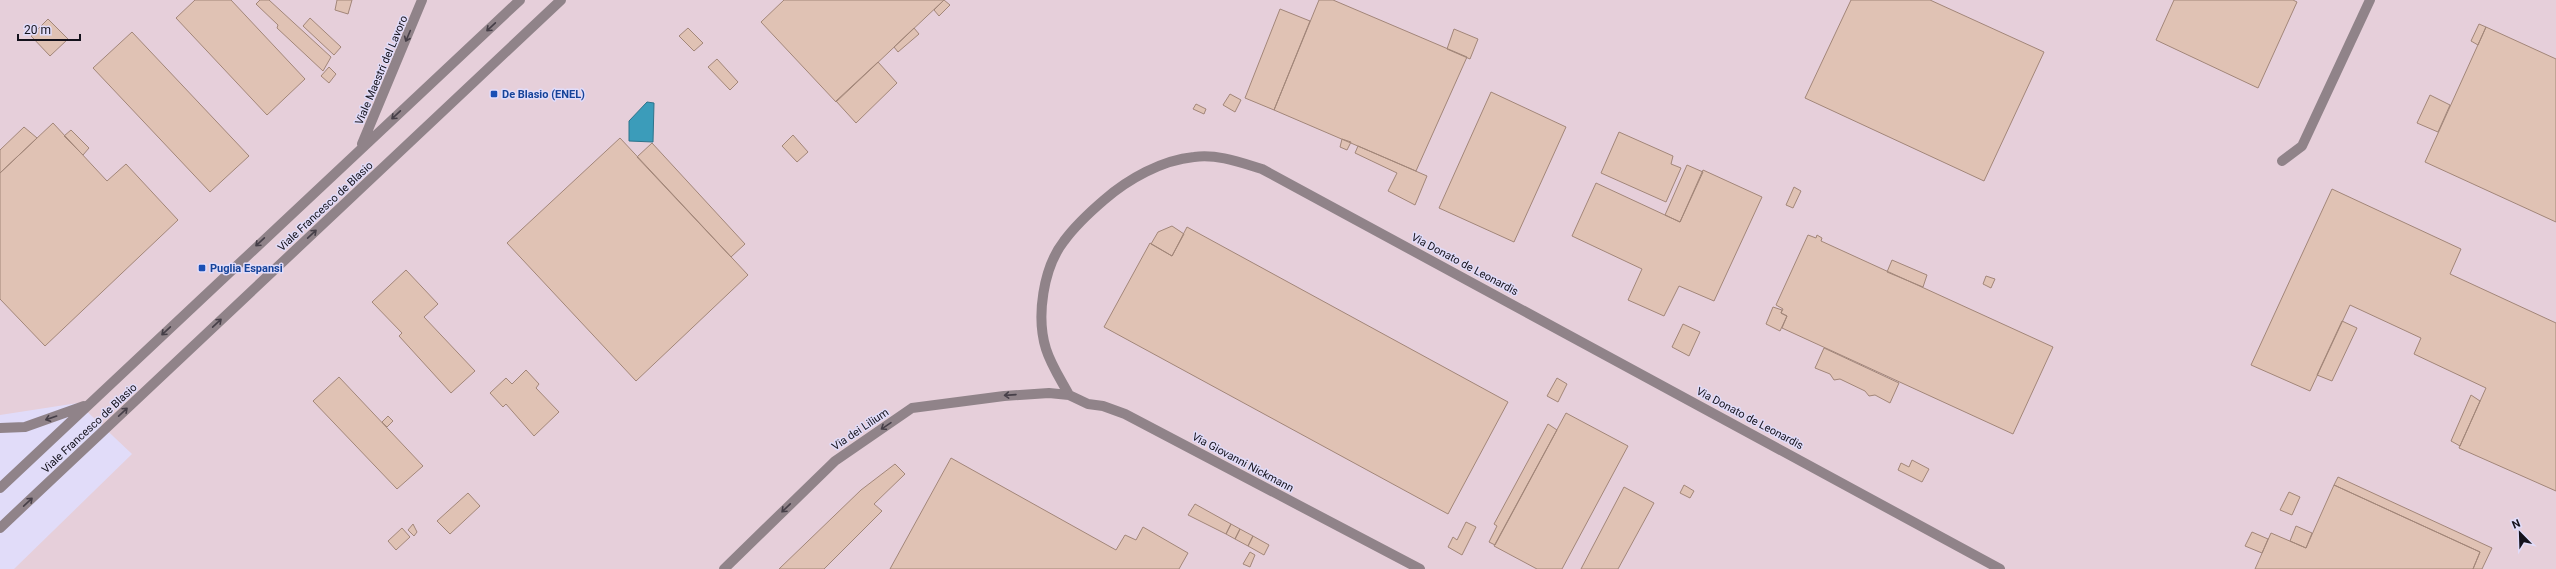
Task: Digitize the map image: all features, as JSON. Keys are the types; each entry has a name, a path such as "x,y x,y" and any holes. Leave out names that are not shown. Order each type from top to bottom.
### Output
{"street":[{"name":"Viale Maestri del Lavoro","path":"360,148 422,0"},
{"name":"Viale Francesco de Blasio","path":"0,488 360,148 520,0"},
{"name":"Viale Francesco de Blasio","path":"0,528 561,0"},
{"path":"2282,162 2302,146 2370,0"},
{"name":"Via Donato de Leonardis","path":"1070,395 1056,372 1046,348 1042,318 1045,290 1051,265 1063,242 1090,212 1116,189 1137,177 1193,157 1225,157 1262,169 2000,569"},
{"name":"Via Giovanni Nickmann","path":"1049,393 1070,395 1088,404 1103,406 1125,414 1420,569"},
{"name":"Via dei Lilium","path":"724,569 835,461 912,408 1004,396 1049,393"},
{"path":"0,428 25,427 88,405"}],"shaded area":[{"path":"0,0 2556,0 2556,569 14,569 132,454 78,403 0,415"}],"water":[{"path":"647,102 654,103 653,142 629,141 629,121"}],"building":[{"path":"195,0 231,0 305,79 267,115 176,18"},
{"path":"260,0 269,0 331,57 323,71 277,28 278,25 256,4"},
{"path":"337,0 352,0 348,14 335,10"},
{"path":"784,0 944,0 836,102 761,22"},
{"path":"944,0 950,5 939,16 934,10"},
{"path":"1319,0 1333,0 1467,57 1416,171 1274,110"},
{"path":"1851,0 1930,0 2044,52 1984,181 1805,98"},
{"path":"2174,0 2293,0 2297,2 2258,88 2156,40"},
{"path":"1280,9 1310,21 1274,110 1245,98"},
{"path":"310,18 341,47 334,55 303,26"},
{"path":"48,19 68,39 50,56 31,36"},
{"path":"2479,24 2486,27 2478,45 2471,41"},
{"path":"2486,27 2556,59 2556,222 2425,162"},
{"path":"688,28 703,43 694,51 679,36"},
{"path":"914,28 919,34 898,52 894,47"},
{"path":"1454,29 1478,39 1470,59 1447,49"},
{"path":"132,32 249,156 210,192 93,68"},
{"path":"717,59 738,82 730,90 708,67"},
{"path":"878,62 897,83 856,123 836,101"},
{"path":"329,67 336,74 329,83 321,76"},
{"path":"1491,92 1566,127 1514,242 1439,208"},
{"path":"1230,94 1241,100 1235,112 1223,105"},
{"path":"2430,95 2450,105 2438,132 2417,123"},
{"path":"1196,104 1206,109 1204,114 1193,109"},
{"path":"53,123 107,181 126,164 178,220 45,346 0,299 0,173"},
{"path":"24,127 37,138 0,173 0,150"},
{"path":"71,130 89,148 83,155 64,136"},
{"path":"1619,132 1673,156 1671,164 1681,168 1666,202 1601,173"},
{"path":"793,135 808,152 797,162 782,146"},
{"path":"620,138 748,275 636,381 507,243"},
{"path":"1342,139 1351,142 1347,150 1340,147"},
{"path":"652,143 745,244 731,257 637,157"},
{"path":"1358,146 1427,176 1415,205 1388,191 1397,173 1355,153"},
{"path":"1687,165 1703,172 1680,222 1665,215"},
{"path":"1703,170 1762,197 1714,301 1679,286 1664,316 1628,300 1642,269 1572,236 1596,183 1680,222"},
{"path":"1794,187 1801,191 1793,208 1786,205"},
{"path":"2332,189 2461,249 2450,274 2556,323 2556,491 2459,448 2486,388 2414,354 2421,338 2350,305 2310,391 2251,365"},
{"path":"1172,226 1184,234 1172,256 1151,244 1158,232"},
{"path":"1187,227 1508,402 1448,514 1104,327 1150,243 1172,256"},
{"path":"1808,235 1816,238 1817,235 1822,238 1821,241 2053,347 2013,434 1782,328 1787,316 1781,313 1783,309 1776,305"},
{"path":"1892,260 1927,275 1923,287 1887,272"},
{"path":"406,270 438,304 424,317 475,371 451,393 399,336 402,333 372,302"},
{"path":"1986,276 1995,279 1991,288 1983,284"},
{"path":"1773,307 1782,310 1781,313 1787,316 1780,331 1766,324"},
{"path":"2342,321 2357,328 2332,381 2317,375"},
{"path":"1683,324 1700,332 1689,356 1672,347"},
{"path":"1824,348 1899,383 1890,403 1875,395 1869,396 1865,391 1840,379 1834,380 1830,374 1815,368"},
{"path":"526,370 539,384 536,388 559,412 534,436 506,404 503,407 490,393 506,378 512,384"},
{"path":"339,377 423,466 397,489 313,401"},
{"path":"1557,378 1567,384 1558,402 1547,396"},
{"path":"2471,395 2480,401 2460,446 2451,441"},
{"path":"1566,413 1628,446 1562,569 1537,569 1494,546"},
{"path":"388,416 393,421 387,427 382,422"},
{"path":"1548,424 1557,430 1495,545 1489,542 1497,526 1494,524"},
{"path":"951,458 1116,550 1125,535 1136,540 1143,527 1188,553 1179,569 890,569"},
{"path":"1912,460 1929,469 1922,482 1898,470 1901,463 1909,467"},
{"path":"895,464 905,474 874,504 882,511 824,569 779,569 861,490"},
{"path":"2338,477 2492,548 2482,569 2473,569 2480,552 2334,485"},
{"path":"1684,485 1694,491 1690,498 1680,493"},
{"path":"2334,485 2480,552 2473,569 2255,569 2271,533 2306,548"},
{"path":"1624,487 1654,503 1618,569 1581,569"},
{"path":"2289,492 2300,497 2292,515 2280,510"},
{"path":"468,493 480,506 450,534 437,521"},
{"path":"1195,504 1231,524 1226,534 1188,515"},
{"path":"1466,522 1476,527 1462,555 1448,547 1453,537 1457,540"},
{"path":"413,524 417,532 414,536 408,530"},
{"path":"1231,524 1240,529 1235,539 1226,534"},
{"path":"2296,526 2312,533 2306,548 2290,541"},
{"path":"402,528 410,537 396,550 388,541"},
{"path":"1240,529 1253,536 1248,546 1235,539"},
{"path":"2252,532 2268,539 2262,553 2245,546"},
{"path":"1253,536 1269,545 1264,555 1248,546"},
{"path":"1250,552 1255,555 1250,567 1243,564"}],"place":[{"name":"De Blasio (ENEL)","path":"494,94"},
{"name":"Puglia Espansi","path":"202,268"}]}
